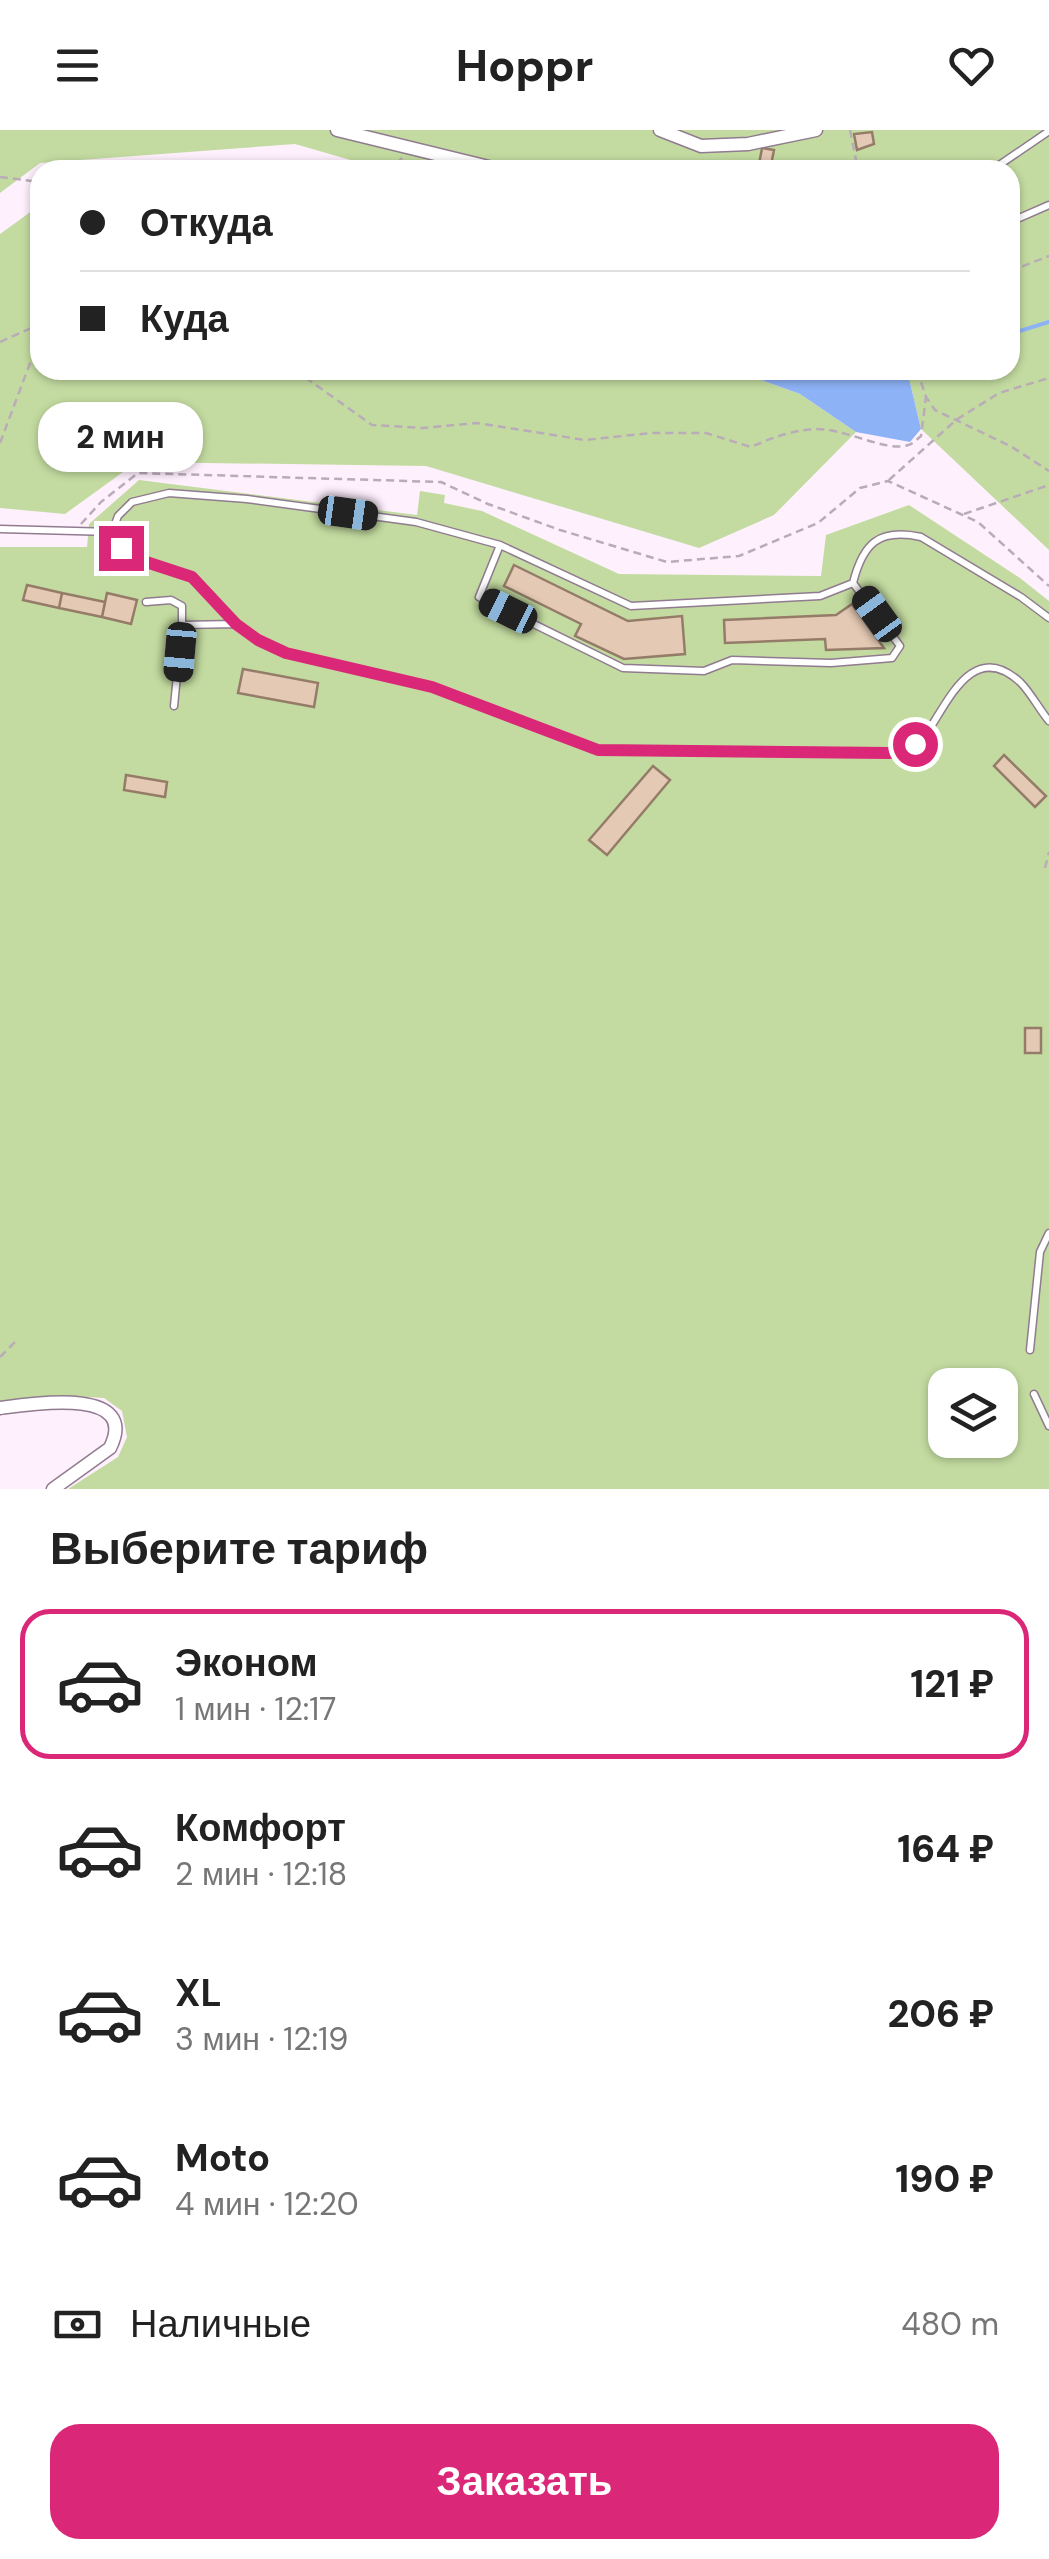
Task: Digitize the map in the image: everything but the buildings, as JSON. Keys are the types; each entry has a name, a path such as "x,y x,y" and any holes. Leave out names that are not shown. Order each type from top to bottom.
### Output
{"street":[{"path":"337,130 456,160"},
{"path":"660,130 702,146 748,144 816,130"},
{"path":"0,1408 70,1402 92,1405 110,1414 115,1438 110,1448 53,1489"}],"lane":[{"path":"1007,160 1049,131"},
{"path":"1020,218 1049,205"},
{"path":"854,583 820,596 631,606 500,545 416,522 247,499 169,493 132,502 118,516 112,532 121,548 134,558 192,577 236,624 286,653 432,687 598,750 900,752 926,734 950,692 964,678 982,670 1000,670 1020,682 1049,721"},
{"path":"0,529 112,532"},
{"path":"500,545 479,596 623,668 704,671 732,660 831,663 892,658 900,646 854,583 858,560 866,549 879,538 908,534 922,537 1049,618"},
{"path":"146,602 171,600 182,606 174,706"},
{"path":"182,626 236,624"},
{"path":"1030,1350 1049,1234"},
{"path":"1034,1394 1049,1426"}],"path":[{"path":"850,130 856,160"},
{"path":"400,160 410,150"},
{"path":"0,177 30,181"},
{"path":"1020,268 1049,256"},
{"path":"0,342 30,328"},
{"path":"0,443 30,363"},
{"path":"73,532 101,502 138,473 442,482 488,504 560,530 667,562 740,556 818,523 860,488 888,481 956,420 1000,393 1049,378"},
{"path":"309,380 372,425 422,428 477,422 586,440 652,432 706,434 751,447 775,436 814,429 847,431 880,444 908,446 921,436 926,397"},
{"path":"920,380 935,410 1012,447 1049,471"},
{"path":"888,481 978,522 1049,586"},
{"path":"962,514 1049,484"},
{"path":"1046,868 1049,852"},
{"path":"0,1358 17,1340"}],"green space":[{"path":"0,130 1049,130 1049,550 921,429 909,380 1020,380 1020,160 350,160 295,144 80,160 30,160 30,170 0,193"},
{"path":"30,212 30,380 762,380 800,394 856,432 774,515 699,548 426,466 137,462 65,514 0,508 0,234"},
{"path":"139,480 417,515 420,491 445,495 444,503 482,511 619,574 821,576 826,535 909,505 1049,601 1049,1489 68,1489 118,1457 127,1437 122,1411 104,1398 71,1396 0,1402 0,547 87,547 89,524"}],"water":[{"path":"762,380 909,380 921,429 910,442 856,432 800,394"}],"waterway":[{"path":"1020,331 1049,322"}],"route":[{"path":"121,548 134,558 192,577 236,624 286,653 432,687 598,750 889,753 915,744"}]}
